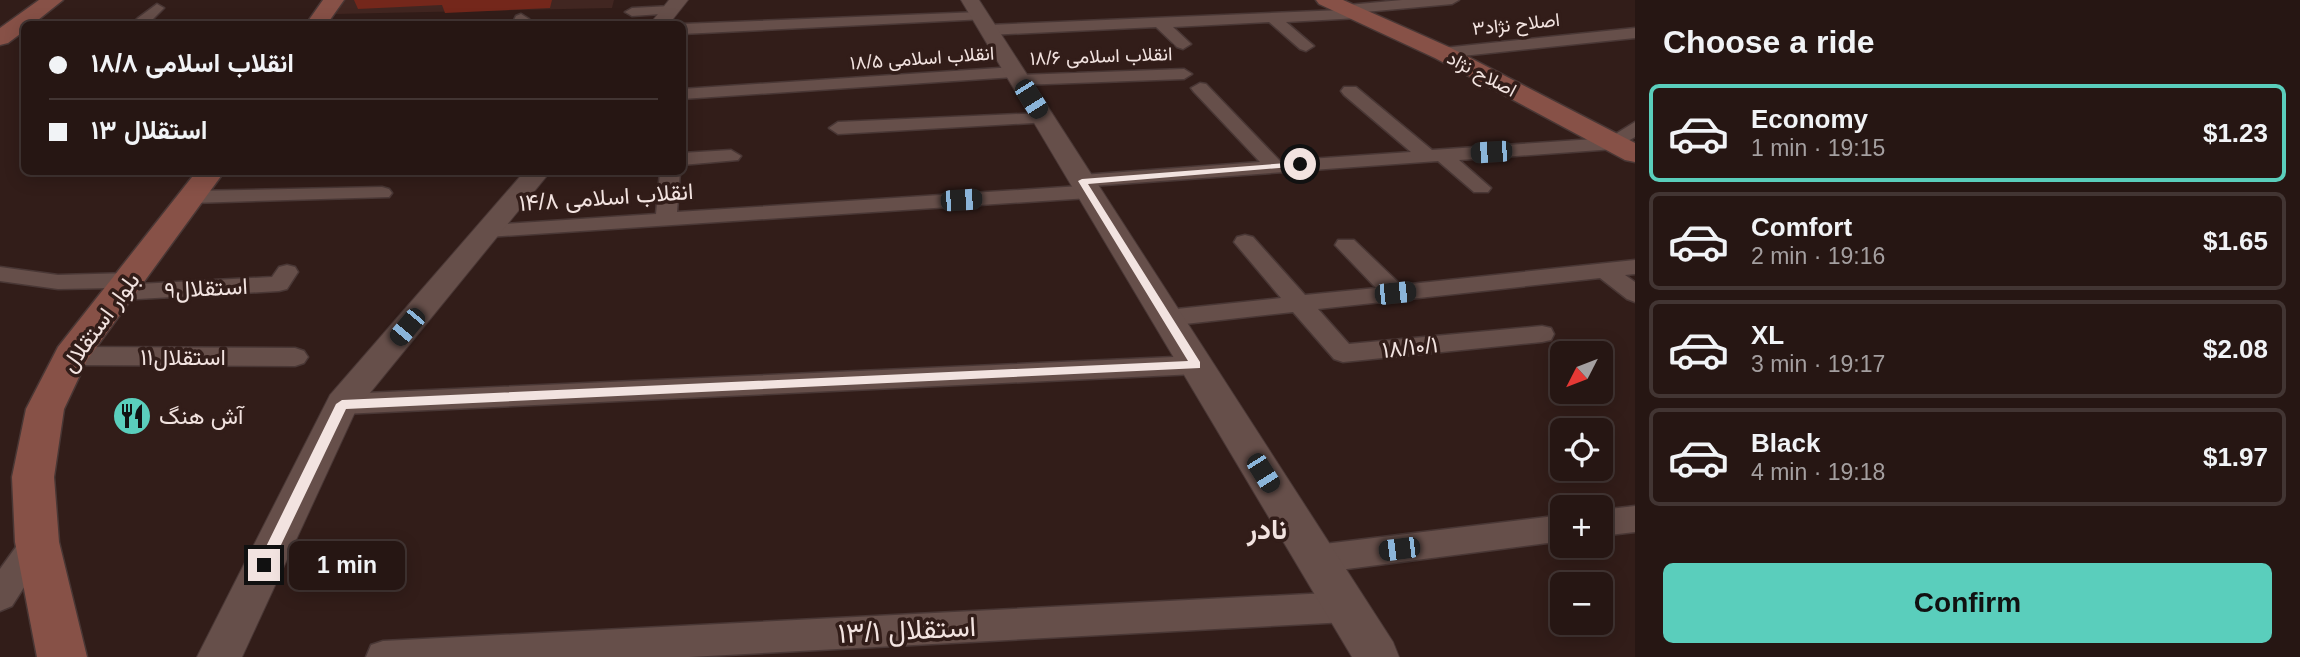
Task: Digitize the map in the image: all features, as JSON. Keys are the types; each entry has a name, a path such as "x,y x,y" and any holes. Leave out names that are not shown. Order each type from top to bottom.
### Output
{"main road":[{"path":"24,21 53,0"},
{"path":"318,21 334,0"},
{"name":"اصلاح نژاد","path":"1326,0 1443,53 1625,148"},
{"path":"0,38 21,23"},
{"name":"بلوار استقلال","path":"62,657 37,542 33,477 45,408 71,356 208,175"}],"street":[{"path":"686,29 979,16 1040,28 1353,11 1452,0"},
{"path":"143,21 157,8"},
{"path":"632,12 670,11"},
{"path":"979,16 1377,657"},
{"path":"1270,16 1306,46"},
{"path":"1159,22 1183,44"},
{"path":"1040,28 1053,43"},
{"name":"اصلاح نژاد۳","path":"1443,53 1635,33"},
{"name":"۱۸/۶ انقلاب اسلامی","path":"1017,76 1184,74"},
{"name":"۱۸/۵ انقلاب اسلامی","path":"686,94 1017,76"},
{"path":"1200,88 1274,166"},
{"path":"1350,91 1480,188"},
{"path":"838,128 1043,118"},
{"path":"1625,148 1635,128"},
{"name":"۱۴/۸ انقلاب اسلامی","path":"487,231 1086,187 1274,166 1434,155 1625,148"},
{"path":"686,159 731,156"},
{"path":"219,657 342,404 534,175"},
{"path":"666,219 670,175"},
{"path":"192,197 382,193"},
{"path":"1245,242 1300,303"},
{"path":"1346,245 1395,293"},
{"path":"1167,318 1635,267"},
{"path":"1604,270 1635,294"},
{"name":"استقلال۹","path":"125,286 279,284 287,272"},
{"path":"0,274 58,282 125,286"},
{"name":"۱۸/۱۰/۱","path":"1300,303 1343,353 1542,334"},
{"name":"استقلال۱۱","path":"71,356 295,357"},
{"path":"342,404 1196,365"},
{"path":"1613,522 1635,519"},
{"path":"1316,559 1550,530"},
{"path":"0,596 37,542"},
{"name":"۱۳/۱ استقلال","path":"383,657 1347,607"}],"shaded area":[{"path":"345,0 614,0 612,8 335,14"}],"place":[{"name":"آش هنگ","path":"132,416"}],"district":[{"name":"نادر","path":"1267,529"}],"route":[{"path":"264,565 342,404 1196,365 1082,181 1300,164"}]}
